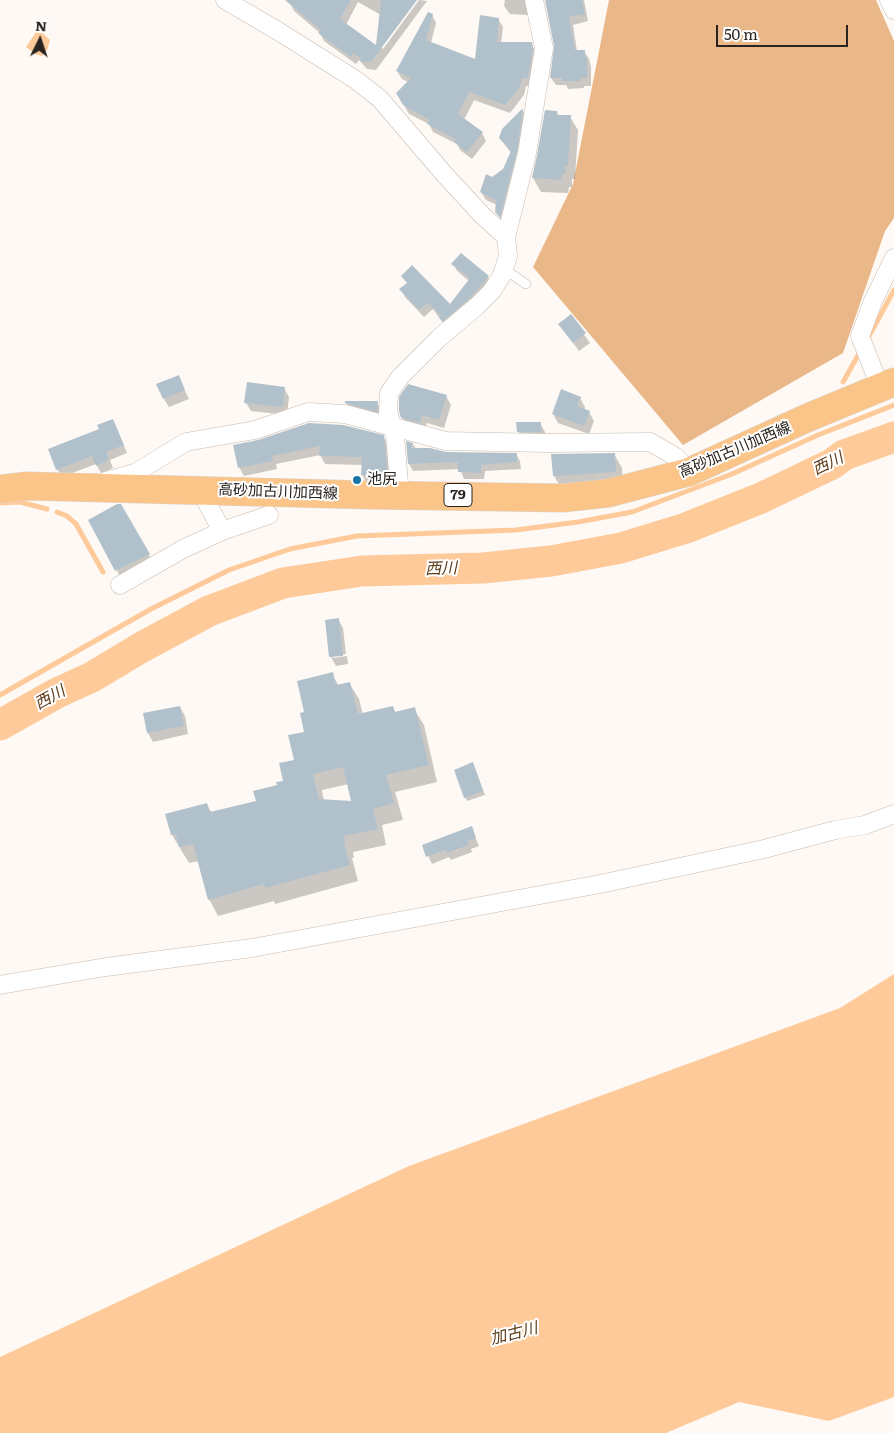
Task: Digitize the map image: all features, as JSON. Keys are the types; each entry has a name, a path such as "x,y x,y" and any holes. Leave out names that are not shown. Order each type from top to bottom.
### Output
{"main road":[{"name":"高砂加古川加西線","path":"0,489 26,486 563,498 609,493 689,472 887,385"}],"street":[{"path":"225,0 340,70 380,98 445,175 481,214 506,237"},
{"path":"400,494 395,436 388,412 389,393 400,377 439,338 492,291 502,275 508,256 506,237 527,154 544,48 534,0"},
{"path":"889,0 894,10"},
{"path":"887,385 860,336 872,301 894,258"},
{"path":"84,487 135,473 186,442 255,430 308,412 345,414 446,441 538,443 650,442 676,457 689,472"},
{"path":"200,490 222,531"},
{"path":"120,585 183,549 222,531 269,515"},
{"path":"0,985 106,967 252,948 600,884 764,849 865,824 894,814"}],"lane":[{"path":"504,268 526,284"}],"shaded area":[{"path":"609,0 876,0 894,41 894,218 885,231 843,353 683,445 533,267 573,184"}],"water":[{"path":"38,29 50,40 48,48 42,56 35,54 26,47"},
{"name":"加古川","path":"894,974 894,1397 829,1421 739,1402 666,1433 0,1433 0,1357 409,1166 840,1008"}],"building":[{"path":"285,0 351,0 340,19 376,45 381,0 417,0 371,62 361,62 361,59 354,53 351,57 318,33 321,30"},
{"path":"545,0 582,0 585,14 569,17 575,50 585,50 587,78 580,78 580,81 562,81 562,78 550,78 554,46"},
{"path":"428,12 433,14 426,40 475,59 480,15 499,18 497,42 532,42 533,48 528,78 522,78 520,87 505,105 469,92 458,114 483,132 467,152 454,142 456,139 427,124 430,120 403,105 396,93 411,78 396,71"},
{"path":"522,109 517,151 500,217 495,212 496,200 480,192 486,174 492,177 503,169 511,151 499,138 502,129"},
{"path":"545,110 557,111 557,115 571,115 568,166 565,166 565,174 562,174 561,180 532,178"},
{"path":"461,253 489,276 470,298 443,321 439,318 441,316 428,303 419,310 399,289 407,283 401,276 412,265 450,304 470,278 451,264"},
{"path":"571,314 586,333 573,343 558,324"},
{"path":"179,375 185,390 163,399 156,384"},
{"path":"247,382 285,387 283,407 244,403"},
{"path":"408,384 447,395 439,420 422,415 420,423 401,418 399,397"},
{"path":"561,389 581,397 577,406 590,411 584,426 552,414"},
{"path":"345,401 378,401 377,412 345,403"},
{"path":"113,419 124,445 106,452 109,460 96,466 92,456 56,470 48,449 99,429 97,425"},
{"path":"516,422 541,422 541,432 517,432"},
{"path":"309,423 343,425 384,435 388,477 361,475 362,457 319,456 320,446 272,456 273,461 238,468 233,445 258,440"},
{"path":"406,441 413,443 412,448 430,448 446,452 517,453 517,462 481,465 481,473 458,472 458,462 408,464"},
{"path":"615,453 616,472 553,476 551,454"},
{"path":"117,504 121,504 150,554 115,571 88,520"},
{"path":"339,618 343,656 329,657 325,620"},
{"path":"333,672 336,685 350,682 358,714 393,706 395,712 415,707 429,765 386,775 394,803 373,809 378,829 344,836 350,865 265,888 264,884 208,900 193,844 179,847 176,834 171,835 165,814 207,803 210,812 256,801 253,791 277,785 276,782 283,781 279,763 294,760 288,735 304,732 300,713 304,712 297,681","holes":["343,767 351,801 319,799 313,774"]},
{"path":"180,706 184,726 147,733 143,713"},
{"path":"473,762 483,791 464,798 454,770"},
{"path":"472,826 476,838 468,841 469,845 446,853 445,850 426,857 422,845"}],"waterway":[{"path":"868,338 894,290"},
{"path":"843,382 861,350"},
{"path":"0,695 151,609 229,570 290,549 357,536 516,530 578,522 632,512 732,474 818,435 894,405"},
{"name":"西川","path":"0,725 57,693 92,677 142,647 209,611 283,583 362,571 483,568 551,561 621,548 686,528 761,498 832,464 844,455 894,437"},
{"path":"0,503 20,502 47,509"},
{"path":"57,512 67,516 76,524 103,572"}],"place":[{"name":"池尻","path":"357,480"}]}
